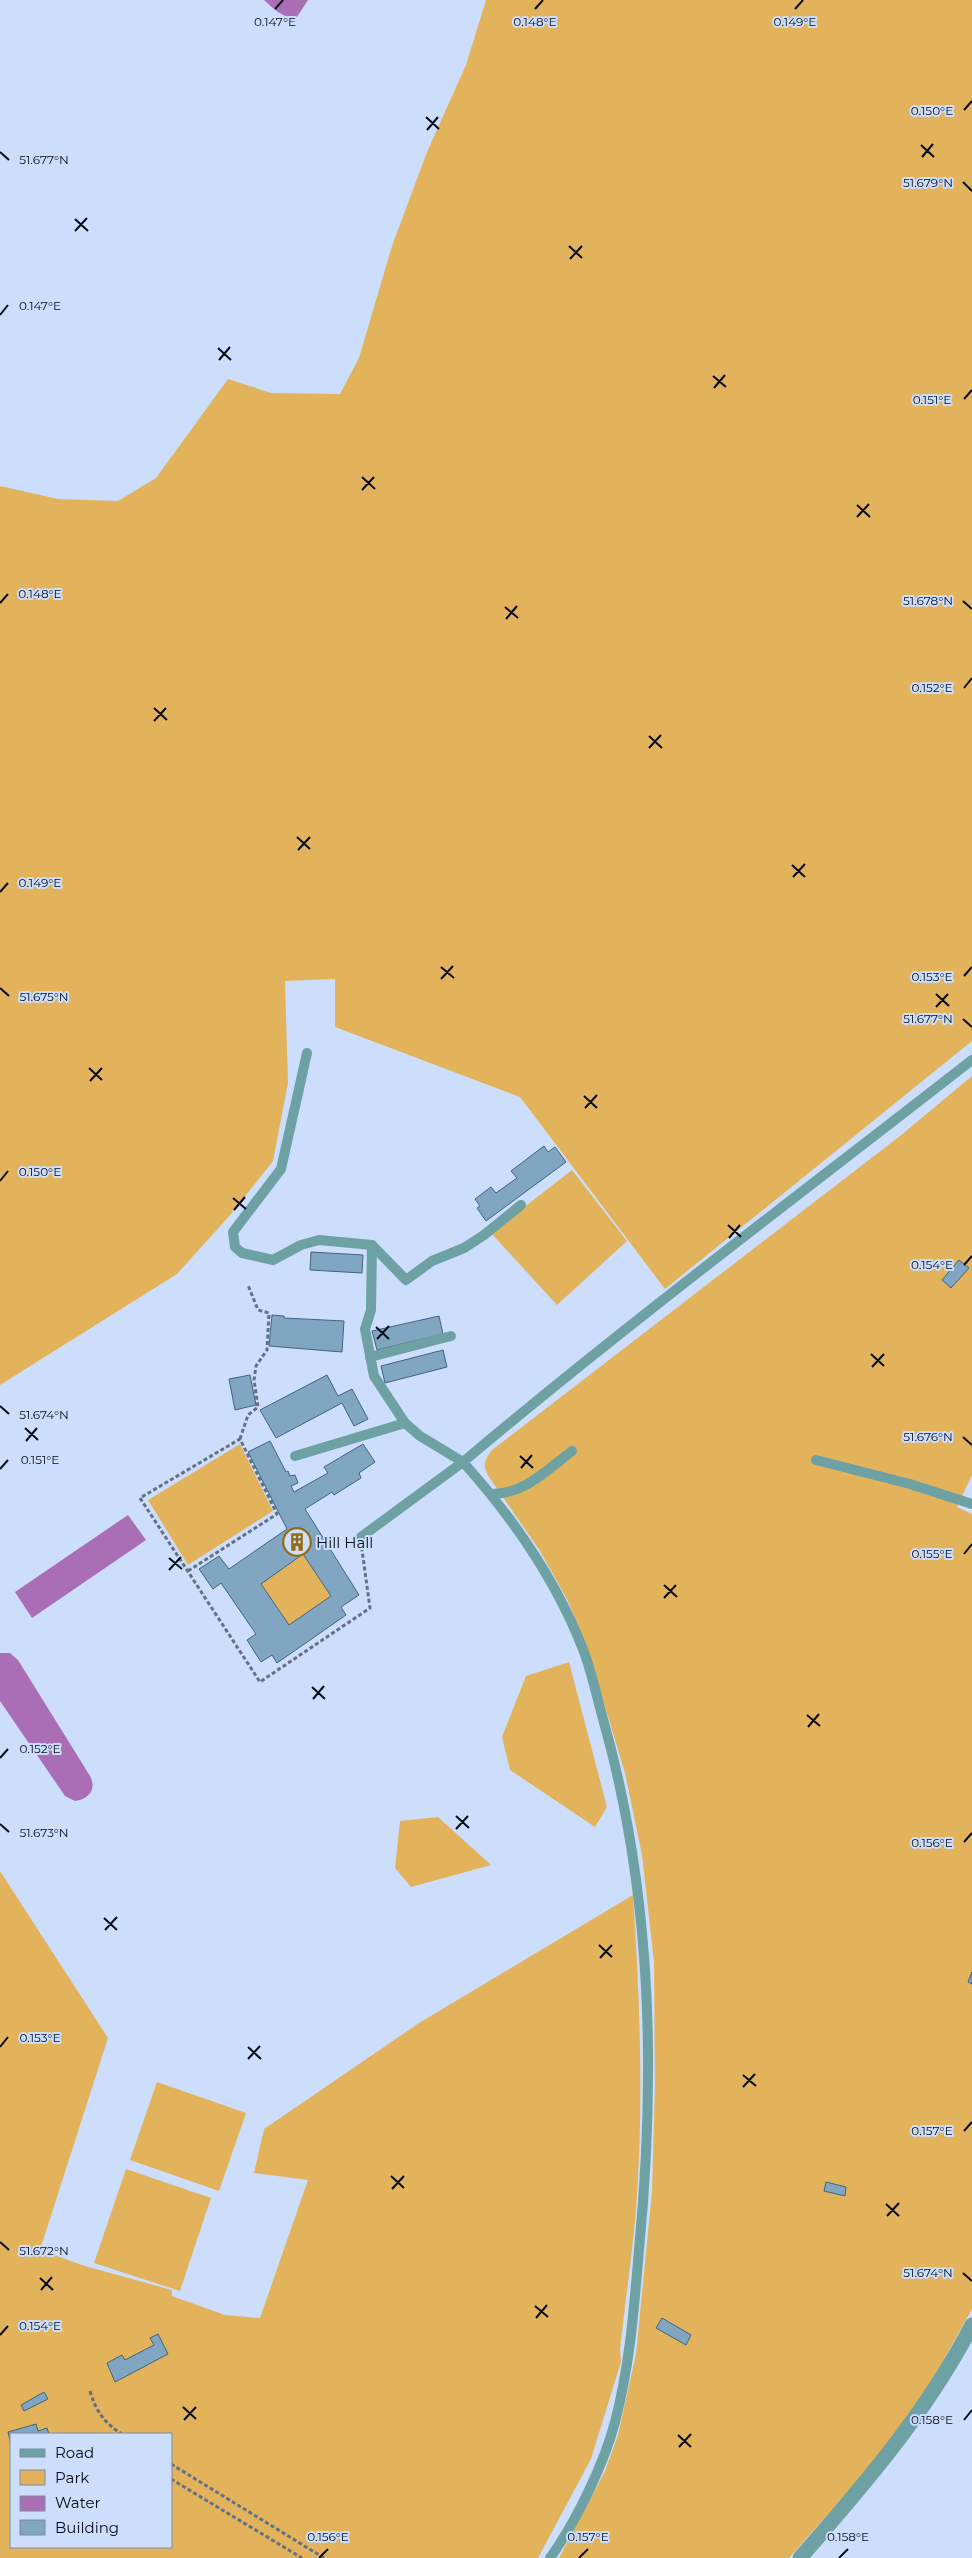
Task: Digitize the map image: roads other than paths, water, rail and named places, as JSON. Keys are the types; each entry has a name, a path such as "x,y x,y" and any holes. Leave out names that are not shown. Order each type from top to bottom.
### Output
{"street":[{"path":"800,2558 873,2476 924,2404 972,2325"}],"lane":[{"path":"307,1053 281,1169 233,1232 234,1247 242,1253 272,1260 301,1245 319,1240 372,1245 406,1280 432,1261 464,1248 484,1235 521,1205"},
{"path":"361,1537 464,1462 549,1390 699,1271 972,1060"},
{"path":"372,1245 370,1310 365,1329 374,1376 406,1423 420,1436 464,1462 492,1494 535,1554 564,1604 585,1655 619,1776 634,1857 646,1964 648,2087 644,2192 630,2354 614,2424 589,2489 550,2558"},
{"path":"370,1357 451,1336"},
{"path":"295,1456 406,1423"},
{"path":"492,1494 506,1494 521,1490 572,1452"},
{"path":"816,1460 910,1484 972,1504"}],"water":[{"path":"264,0 308,0 297,17 292,17 279,13"},
{"path":"128,1515 146,1540 32,1618 15,1592"},
{"path":"0,1653 10,1653 18,1660 90,1776 93,1785 88,1796 75,1801 65,1796 0,1701"}],"place":[{"name":"Hill Hall","path":"297,1542"}]}
